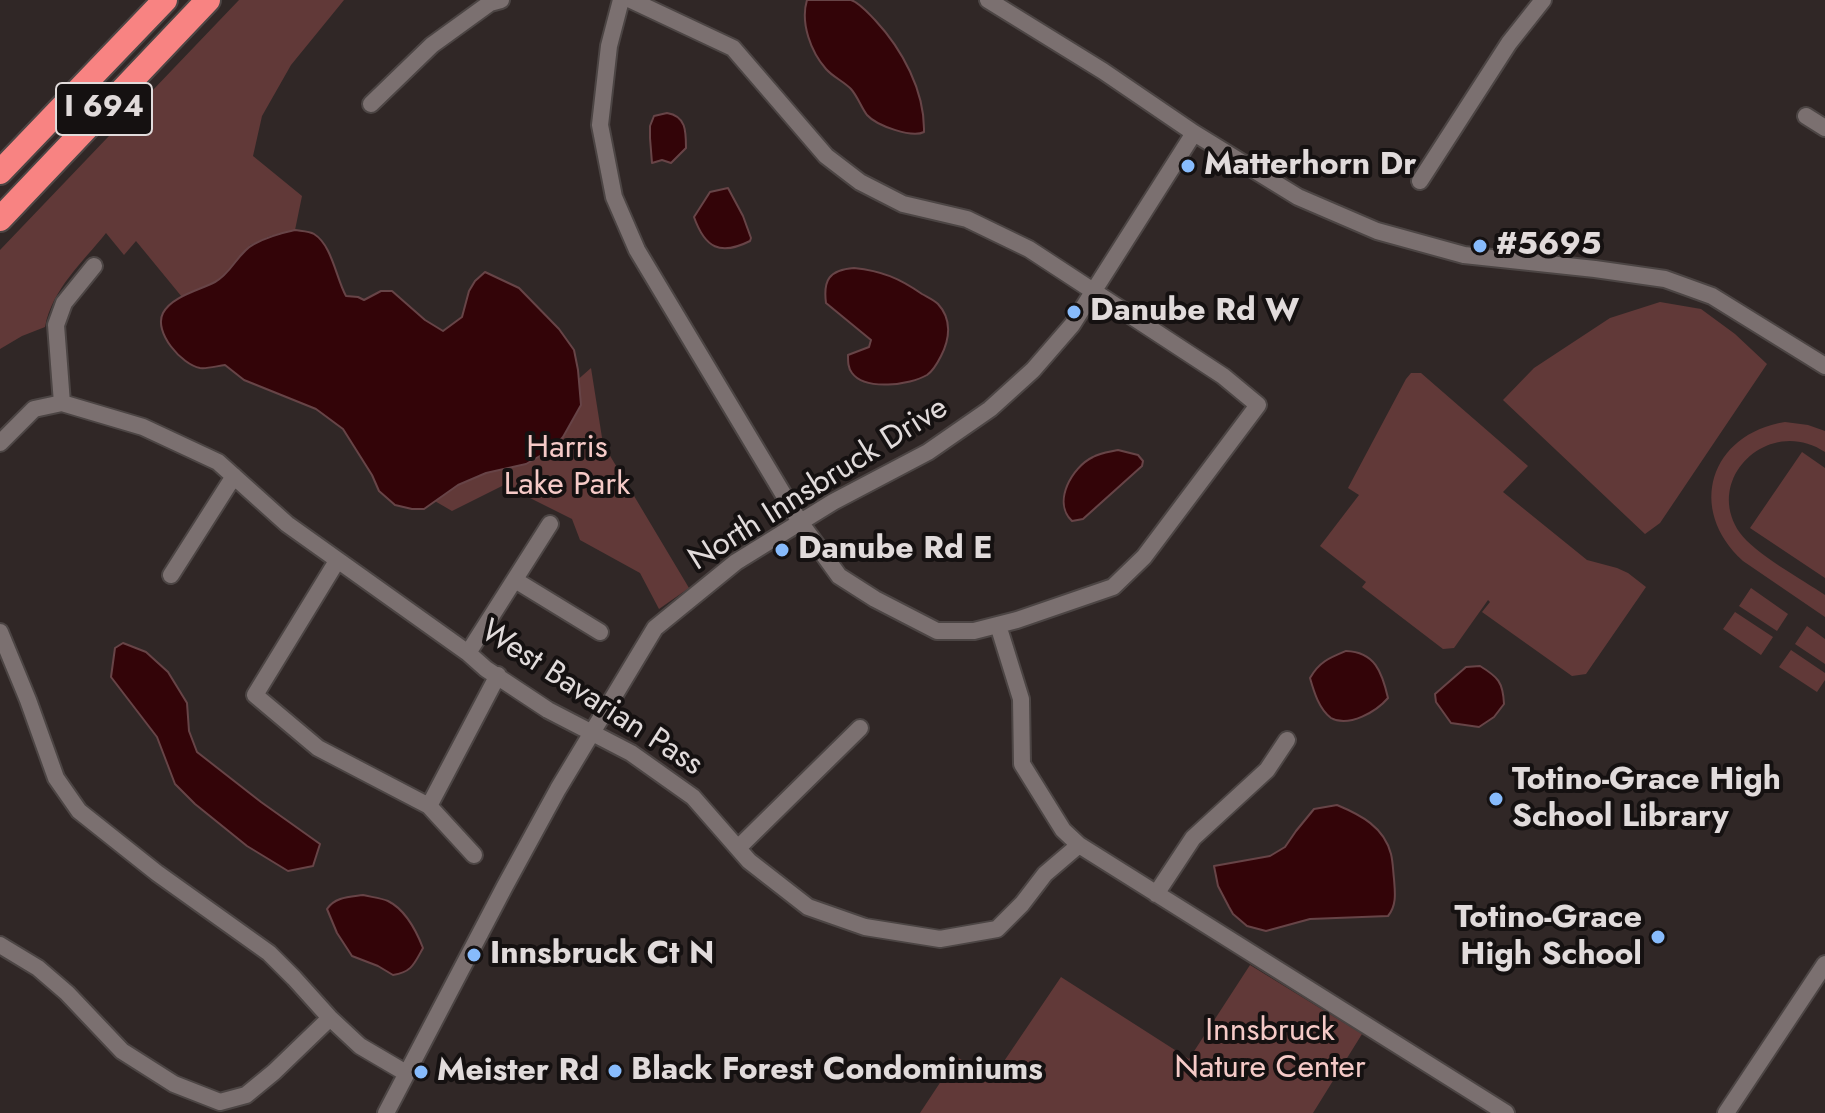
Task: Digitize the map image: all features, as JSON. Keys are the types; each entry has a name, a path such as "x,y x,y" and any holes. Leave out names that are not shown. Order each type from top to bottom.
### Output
{"highway":[{"name":"I 694","path":"0,172 165,0"},
{"name":"I 694","path":"0,219 208,0"}],"street":[{"path":"371,104 432,45 490,3 501,0"},
{"path":"621,0 609,46 600,125 614,197 637,250 800,522 839,576 875,599 937,631 974,631 1017,620 1113,587 1144,557 1258,405 1223,376 1029,249 967,219 903,204 860,182 826,156 733,48 631,0"},
{"path":"988,0 1298,197 1377,231 1464,255 1665,279 1712,296 1825,366"},
{"path":"1420,181 1509,43 1543,0"},
{"path":"1806,116 1825,128"},
{"name":"North Innsbruck Drive","path":"386,1113 505,886 655,628 736,562 833,502 928,452 990,409 1033,370 1072,325 1194,133"},
{"path":"0,443 34,409 62,403 56,325 64,303 94,266"},
{"name":"West Bavarian Pass","path":"62,403 143,427 218,462 287,524 486,669 548,710 631,753 693,797 749,861 808,907 865,927 940,939 997,929 1045,874 1079,845"},
{"path":"171,575 234,476"},
{"path":"468,653 550,524"},
{"path":"337,561 255,695 318,748 429,806 474,855"},
{"path":"515,580 600,632"},
{"path":"998,625 1021,699 1022,764 1063,830 1079,845 1506,1113"},
{"path":"0,632 8,667 56,778 79,811 157,873 269,953 360,1046 406,1073"},
{"path":"429,806 498,675"},
{"path":"738,848 860,728"},
{"path":"1156,894 1193,838 1267,770 1287,740"},
{"path":"0,945 58,984 122,1051 174,1084 220,1102 246,1095 330,1018"},
{"path":"1726,1113 1825,964"}],"green space":[{"path":"239,0 344,0 291,65 262,116 253,156 302,196 295,230 250,245 228,273 182,297 136,241 124,255 106,233 61,288 45,327 0,349 0,250"},
{"path":"1660,302 1701,309 1735,334 1767,364 1660,523 1645,534 1503,400 1534,368 1610,318"},
{"name":"Harris Lake Park","path":"591,368 603,444 689,588 659,609 640,573 580,540 572,519 504,485 452,511 421,493 566,390"},
{"path":"1411,373 1421,373 1528,466 1503,492 1587,560 1628,573 1646,587 1586,674 1572,676 1482,612 1490,602 1488,600 1454,648 1443,649 1362,587 1366,582 1320,546 1359,495 1348,488"},
{"path":"1785,422 1825,431 1825,452 1804,443 1783,441 1764,447 1748,458 1736,473 1730,492 1730,512 1740,533 1756,549 1825,595 1825,617 1743,561 1725,541 1715,519 1711,497 1714,476 1724,458 1739,441 1759,429"},
{"path":"1802,452 1825,468 1825,578 1750,528"},
{"path":"1751,588 1788,614 1777,631 1739,606"},
{"path":"1735,612 1773,637 1761,655 1723,629"},
{"path":"1807,626 1825,639 1825,664 1795,644"},
{"path":"1791,650 1825,673 1825,680 1817,692 1779,667"},
{"name":"Innsbruck Nature Center","path":"1250,965 1362,1034 1313,1113 920,1113 957,1057 992,1079 1061,977 1189,1059"}],"shaded area":[{"path":"807,0 851,0 875,20 903,57 910,72 921,101 924,132 903,132 872,119 851,89 826,69 808,37 805,18"},
{"path":"667,113 681,121 686,148 671,163 662,160 652,163 650,126 654,116"},
{"path":"728,188 751,238 739,246 722,248 703,236 694,217 710,192"},
{"path":"295,230 312,233 320,239 346,296 364,300 381,291 392,291 425,320 443,331 462,317 469,291 485,272 519,288 559,329 574,350 581,405 563,437 552,449 526,464 486,473 458,485 424,509 412,509 395,505 379,491 343,429 316,409 244,380 225,365 200,368 185,361 171,346 162,329 161,321 167,307 221,278 254,244"},
{"path":"854,268 882,273 898,280 935,301 943,310 948,329 946,343 937,364 927,375 899,384 877,384 858,379 851,371 848,355 869,347 871,340 826,303 825,295 827,282 833,274"},
{"path":"1118,450 1138,455 1143,461 1142,466 1083,519 1072,521 1066,513 1064,495 1072,477 1093,457"},
{"path":"123,643 146,652 168,672 187,703 189,731 197,752 320,844 313,866 288,871 247,846 175,784 157,737 111,677 115,648"},
{"path":"1346,651 1364,655 1376,665 1388,698 1362,717 1338,721 1323,710 1310,678 1325,661"},
{"path":"1480,666 1498,681 1504,704 1494,717 1479,727 1451,723 1436,702 1435,694 1466,667"},
{"path":"1337,805 1370,823 1388,845 1395,894 1388,916 1310,919 1266,931 1247,926 1229,907 1218,886 1214,866 1270,856 1285,847 1314,809"},
{"path":"363,895 394,905 414,928 423,948 415,963 404,972 393,975 352,956 337,933 327,909 338,900"}],"place":[{"name":"Matterhorn Dr","path":"1188,166"},
{"name":"#5695","path":"1480,246"},
{"name":"Danube Rd W","path":"1074,312"},
{"name":"Danube Rd E","path":"782,550"},
{"name":"Totino-Grace High School Library","path":"1496,799"},
{"name":"Totino-Grace High School","path":"1658,937"},
{"name":"Innsbruck Ct N","path":"474,955"},
{"name":"Black Forest Condominiums","path":"615,1071"},
{"name":"Meister Rd","path":"421,1072"}]}
